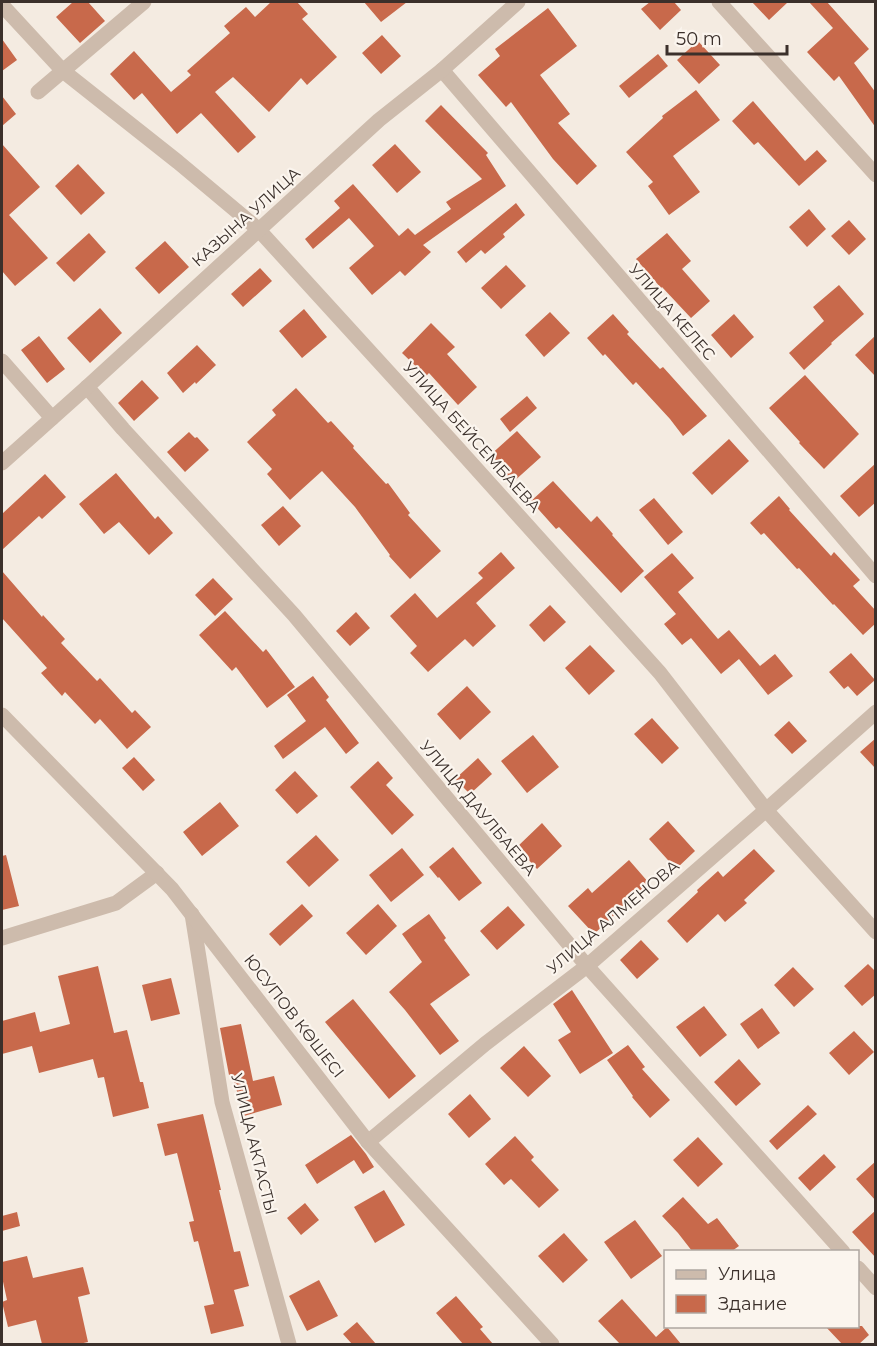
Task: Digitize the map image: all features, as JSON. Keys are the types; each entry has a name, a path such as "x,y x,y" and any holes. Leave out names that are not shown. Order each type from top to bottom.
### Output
{"street":[{"path":"38,92 144,2"},
{"name":"КАЗЫНА УЛИЦА","path":"2,463 379,120 442,70 519,2"},
{"path":"719,2 876,175"},
{"name":"УЛИЦА БЕЙСЕМБАЕВА","path":"2,5 63,70 258,229 660,673 766,810 876,932"},
{"name":"УЛИЦА КЕЛЕС","path":"442,70 876,576"},
{"path":"2,362 52,417"},
{"name":"УЛИЦА ДАУЛБАЕВА","path":"87,387 294,615 587,966 842,1250"},
{"name":"УЛИЦА АЛМЕНОВА","path":"368,1142 485,1044 587,966 876,712"},
{"name":"ЮСУПОВ КӨШЕСІ","path":"2,715 172,889 368,1142 552,1344"},
{"path":"2,938 116,903 157,873"},
{"name":"УЛИЦА АКТАСТЫ","path":"192,914 222,1102 289,1344"},
{"path":"859,1269 876,1288"}],"building":[{"path":"73,2 88,2 105,21 80,43 56,17"},
{"path":"271,2 297,2 308,14 302,19 337,57 307,85 301,78 269,112 233,77 215,92 256,137 238,153 201,113 177,134 142,93 134,100 110,74 134,51 171,92 191,75 187,71 230,33 224,26 246,7 255,17"},
{"path":"364,2 407,2 381,22"},
{"path":"650,2 674,2 681,10 660,30 641,9"},
{"path":"752,2 788,2 769,20"},
{"path":"809,2 827,2 869,49 854,63 876,93 876,128 839,76 834,81 807,52 833,28"},
{"path":"548,8 577,46 540,75 570,114 558,123 597,166 577,185 553,159 511,102 506,107 478,75 500,56 495,49"},
{"path":"382,35 401,56 381,74 362,53"},
{"path":"2,39 17,60 2,71"},
{"path":"698,41 720,65 699,84 677,60"},
{"path":"658,54 668,66 629,98 619,86"},
{"path":"696,90 720,120 673,156 700,192 669,215 648,186 653,182 626,152 663,118 662,116"},
{"path":"2,96 16,114 2,126"},
{"path":"753,101 805,161 817,150 827,161 799,186 758,142 754,145 732,121"},
{"path":"441,105 488,153 486,155 506,186 423,245 431,252 405,276 400,271 372,295 349,268 374,246 349,218 313,249 305,239 340,208 334,201 353,184 399,236 408,228 415,235 451,209 446,202 482,179 425,121"},
{"path":"2,144 40,187 9,215 48,258 15,286 2,271"},
{"path":"395,144 421,172 397,193 372,165"},
{"path":"78,164 105,193 81,215 55,186"},
{"path":"516,203 525,215 485,254 481,250 466,263 457,252"},
{"path":"809,209 826,229 807,247 789,227"},
{"path":"849,220 866,239 849,255 831,236"},
{"path":"89,233 106,252 74,282 56,263"},
{"path":"667,233 691,261 682,269 710,301 691,318 636,259"},
{"path":"165,241 189,267 159,294 135,268"},
{"path":"506,265 526,286 501,309 481,288"},
{"path":"260,268 272,281 243,307 231,294"},
{"path":"839,285 864,314 804,370 789,353 824,321 813,307"},
{"path":"100,308 122,333 90,363 67,338"},
{"path":"304,309 327,337 302,358 279,331"},
{"path":"550,312 570,333 544,357 525,335"},
{"path":"613,314 629,332 627,334 660,369 663,367 707,416 683,436 636,382 633,385 587,338"},
{"path":"734,314 754,337 731,358 711,335"},
{"path":"431,323 455,347 447,354 477,387 458,405 429,373 426,376 402,353"},
{"path":"876,335 876,377 855,355"},
{"path":"39,336 65,369 47,383 21,350"},
{"path":"197,345 216,365 183,393 167,373"},
{"path":"805,375 859,434 824,469 769,408"},
{"path":"142,380 159,398 134,421 118,403"},
{"path":"296,388 328,423 331,421 386,484 388,483 410,513 408,515 441,551 410,579 389,556 355,507 322,471 290,500 267,474 272,469 247,442 276,415 272,410"},
{"path":"527,396 537,408 510,432 500,419"},
{"path":"517,431 541,457 512,483 488,457"},
{"path":"189,432 209,450 185,472 167,452"},
{"path":"729,439 749,461 712,495 692,473"},
{"path":"876,463 876,502 859,517 840,496"},
{"path":"116,473 155,519 158,516 173,533 149,555 119,522 104,534 79,504"},
{"path":"45,474 66,497 42,519 39,516 2,550 2,514"},
{"path":"553,481 591,522 597,516 644,571 621,593 559,527 556,529 531,501"},
{"path":"779,496 831,556 834,552 860,580 853,586 876,611 876,623 863,635 764,533 761,535 750,523"},
{"path":"654,498 683,532 668,545 639,510"},
{"path":"283,506 301,526 279,546 261,525"},
{"path":"501,552 515,568 476,603 496,626 473,647 465,639 428,672 410,653 417,646 390,616 415,593 437,618 483,578 478,573"},
{"path":"672,553 694,578 678,592 718,639 729,630 760,666 775,654 793,676 768,695 739,659 721,674 691,638 682,645 664,624 676,614 644,577"},
{"path":"2,571 42,617 43,615 65,639 61,643 97,681 100,678 132,713 135,710 151,727 127,749 100,719 95,724 65,692 62,696 41,673 47,668 2,618"},
{"path":"213,578 233,599 215,616 195,595"},
{"path":"550,605 566,622 544,642 529,625"},
{"path":"225,611 263,652 266,649 295,687 267,708 236,667 232,671 199,635"},
{"path":"356,612 370,628 350,646 336,631"},
{"path":"590,645 615,671 589,695 565,668"},
{"path":"851,653 875,680 857,696 848,686 844,689 829,672"},
{"path":"313,676 329,697 326,700 359,743 346,754 325,727 283,759 274,746 306,721 287,695"},
{"path":"467,686 491,712 460,740 437,714"},
{"path":"652,718 679,748 662,764 634,734"},
{"path":"789,721 807,741 792,754 774,735"},
{"path":"533,735 559,767 527,793 501,761"},
{"path":"876,738 876,769 860,752"},
{"path":"134,757 155,780 143,791 122,768"},
{"path":"478,758 492,774 470,794 455,779"},
{"path":"378,761 393,778 386,785 414,815 392,835 350,787"},
{"path":"295,771 318,796 297,814 275,790"},
{"path":"220,802 239,826 202,856 183,832"},
{"path":"668,821 695,851 676,869 649,839"},
{"path":"542,823 562,846 537,869 517,847"},
{"path":"316,835 339,860 309,887 286,862"},
{"path":"453,847 482,883 459,901 429,867"},
{"path":"402,848 424,875 391,902 369,875"},
{"path":"754,849 775,871 744,900 747,903 725,922 718,914 687,943 667,921 718,871 723,877"},
{"path":"6,855 19,906 2,910 2,856"},
{"path":"629,860 649,883 594,934 568,906 588,888 592,893"},
{"path":"302,904 313,916 280,946 269,934"},
{"path":"378,904 397,926 366,955 346,933"},
{"path":"508,906 525,925 497,950 480,931"},
{"path":"429,914 446,938 444,940 470,975 430,1004 459,1041 440,1055 389,992 422,962 402,934"},
{"path":"641,940 659,959 637,979 620,960"},
{"path":"868,964 876,972 876,994 862,1006 844,986"},
{"path":"98,966 114,1033 127,1030 149,1108 113,1117 104,1077 98,1078 93,1059 39,1073 32,1046 2,1054 2,1021 35,1012 40,1032 70,1024 58,976"},
{"path":"793,967 814,989 794,1007 774,985"},
{"path":"171,978 180,1014 151,1021 142,985"},
{"path":"572,990 613,1053 580,1074 558,1040 571,1032 553,1004"},
{"path":"353,999 416,1076 389,1099 325,1022"},
{"path":"704,1006 727,1035 700,1057 676,1027"},
{"path":"762,1008 780,1033 758,1049 740,1024"},
{"path":"241,1024 253,1081 274,1076 282,1105 244,1116 232,1074 229,1075 220,1028"},
{"path":"854,1031 874,1052 849,1075 829,1053"},
{"path":"628,1045 645,1067 642,1069 670,1100 650,1118 632,1097 607,1060"},
{"path":"524,1046 551,1076 528,1097 500,1068"},
{"path":"739,1059 761,1084 736,1106 714,1082"},
{"path":"470,1094 491,1119 469,1138 448,1114"},
{"path":"808,1105 817,1114 777,1150 769,1141"},
{"path":"203,1114 234,1252 240,1251 249,1286 234,1290 244,1326 211,1334 204,1306 214,1304 198,1241 194,1242 189,1222 194,1221 177,1153 165,1156 157,1124"},
{"path":"351,1135 374,1167 363,1174 354,1160 317,1184 305,1165"},
{"path":"515,1136 534,1157 531,1160 559,1190 539,1208 511,1179 504,1185 485,1164"},
{"path":"698,1137 723,1164 698,1187 673,1160"},
{"path":"824,1154 836,1167 810,1191 798,1178"},
{"path":"876,1161 876,1201 856,1179"},
{"path":"384,1190 405,1225 375,1243 354,1207"},
{"path":"683,1197 708,1224 717,1218 739,1246 733,1250 691,1250 662,1216"},
{"path":"305,1203 319,1220 301,1235 287,1218"},
{"path":"876,1210 876,1258 852,1232"},
{"path":"17,1212 20,1226 2,1231 2,1216"},
{"path":"635,1220 662,1256 631,1279 604,1242"},
{"path":"564,1233 588,1260 563,1283 538,1256"},
{"path":"27,1256 33,1278 83,1267 90,1294 78,1297 88,1342 42,1344 36,1320 8,1327 2,1302 7,1300 2,1277 2,1262"},
{"path":"319,1280 338,1316 307,1331 289,1296"},
{"path":"456,1296 483,1327 480,1329 493,1344 463,1344 436,1313"},
{"path":"622,1299 656,1337 668,1328 681,1344 620,1344 598,1321"},
{"path":"357,1322 376,1344 352,1344 343,1334"},
{"path":"862,1326 869,1335 859,1344 842,1344 827,1328 859,1328"}]}
